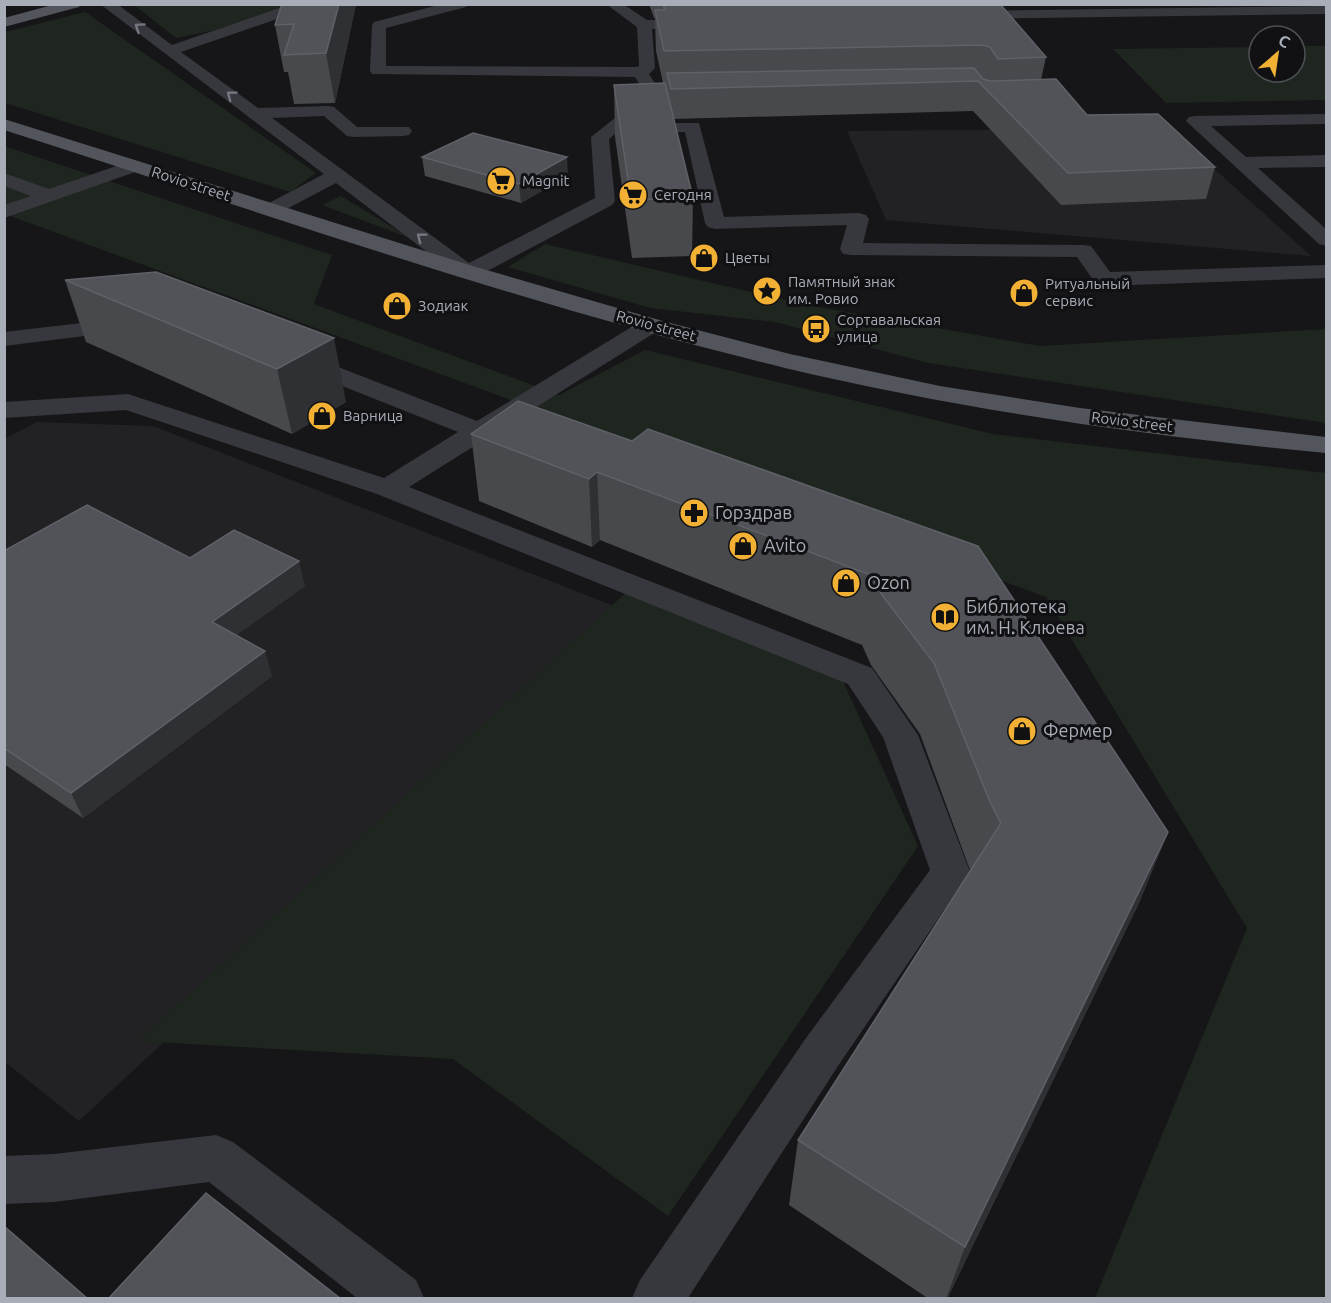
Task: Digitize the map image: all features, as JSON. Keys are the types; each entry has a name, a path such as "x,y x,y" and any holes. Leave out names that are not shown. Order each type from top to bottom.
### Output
{"main road":[{"path":"4,23 74,4"},
{"name":"Rovio street","path":"4,124 468,272 651,325 788,361 940,394 1080,416 1326,445"}],"street":[{"path":"107,4 468,272 605,201 600,137 662,95 640,72"},
{"path":"171,50 307,4"},
{"path":"461,4 379,25 378,71 640,72 647,68 644,25"},
{"path":"613,4 644,25 714,23 710,14"},
{"path":"944,16 1140,9 1326,9"},
{"path":"990,15 1003,29"},
{"path":"255,113 328,111 353,132 403,131"},
{"path":"1326,119 1195,122 1326,240"},
{"path":"611,128 693,127 715,223 859,219 851,249 1083,251 1104,279 1326,272"},
{"path":"1241,163 1326,161"},
{"path":"4,212 134,166"},
{"path":"272,209 338,175"},
{"path":"4,179 49,196"},
{"path":"4,339 151,322"},
{"path":"387,488 651,325"},
{"path":"283,354 479,431"},
{"path":"4,410 128,402 387,488 860,676 900,735 950,872 822,1052 658,1299"},
{"path":"4,1180 54,1178 216,1158 398,1299"}],"shaded area":[{"path":"134,5 292,5 211,31 176,38"},
{"path":"85,12 316,173 290,192 5,103 5,32"},
{"path":"1307,46 1326,46 1326,100 1166,103 1113,49 1247,47 1247,84 1307,84"},
{"path":"1169,128 1311,256 886,220 847,131"},
{"path":"4,146 332,255 314,304 559,395 645,350 993,434 1326,473 1326,1298 1095,1298 1247,928 1046,597 5,214"},
{"path":"341,196 410,238 322,205"},
{"path":"545,244 807,305 1040,346 1326,329 1326,423 928,363 775,322 650,308 508,267"},
{"path":"37,422 153,426 627,611 79,1121 5,1062 4,439"},
{"path":"632,587 842,679 918,846 668,1216 453,1059 138,1041"}],"building":[{"path":"282,4 339,4 326,53 284,55 294,24 275,25"},
{"path":"663,4 1000,4 1046,57 998,59 990,47 982,45 664,51 655,10 665,10"},
{"path":"974,68 983,79 990,81 1056,79 1087,115 1158,114 1215,167 1068,173 978,81 671,89 667,73"},
{"path":"665,83 693,198 631,200 614,85"},
{"path":"473,133 567,157 519,184 422,157"},
{"path":"156,272 334,338 277,369 65,280"},
{"path":"518,401 632,441 648,429 978,546 1168,832 965,1247 798,1140 1001,823 990,802 934,663 882,595 871,575 597,472 589,479 471,434"},
{"path":"87,505 190,558 234,530 299,561 212,622 265,651 71,793 4,748 4,551"},
{"path":"206,1193 341,1299 108,1299"},
{"path":"4,1226 88,1299 4,1299"}],"place":[{"name":"Magnit","path":"501,181"},
{"name":"Сегодня","path":"633,195"},
{"name":"Цветы","path":"704,258"},
{"name":"Памятный знак им. Ровио","path":"767,291"},
{"name":"Ритуальный сервис","path":"1024,293"},
{"name":"Зодиак","path":"397,306"},
{"name":"Сортавальская улица","path":"816,329"},
{"name":"Варница","path":"322,416"},
{"name":"Горздрав","path":"694,513"},
{"name":"Avito","path":"743,546"},
{"name":"Ozon","path":"846,583"},
{"name":"Библиотека им. Н. Клюева","path":"945,617"},
{"name":"Фермер","path":"1022,731"}]}
